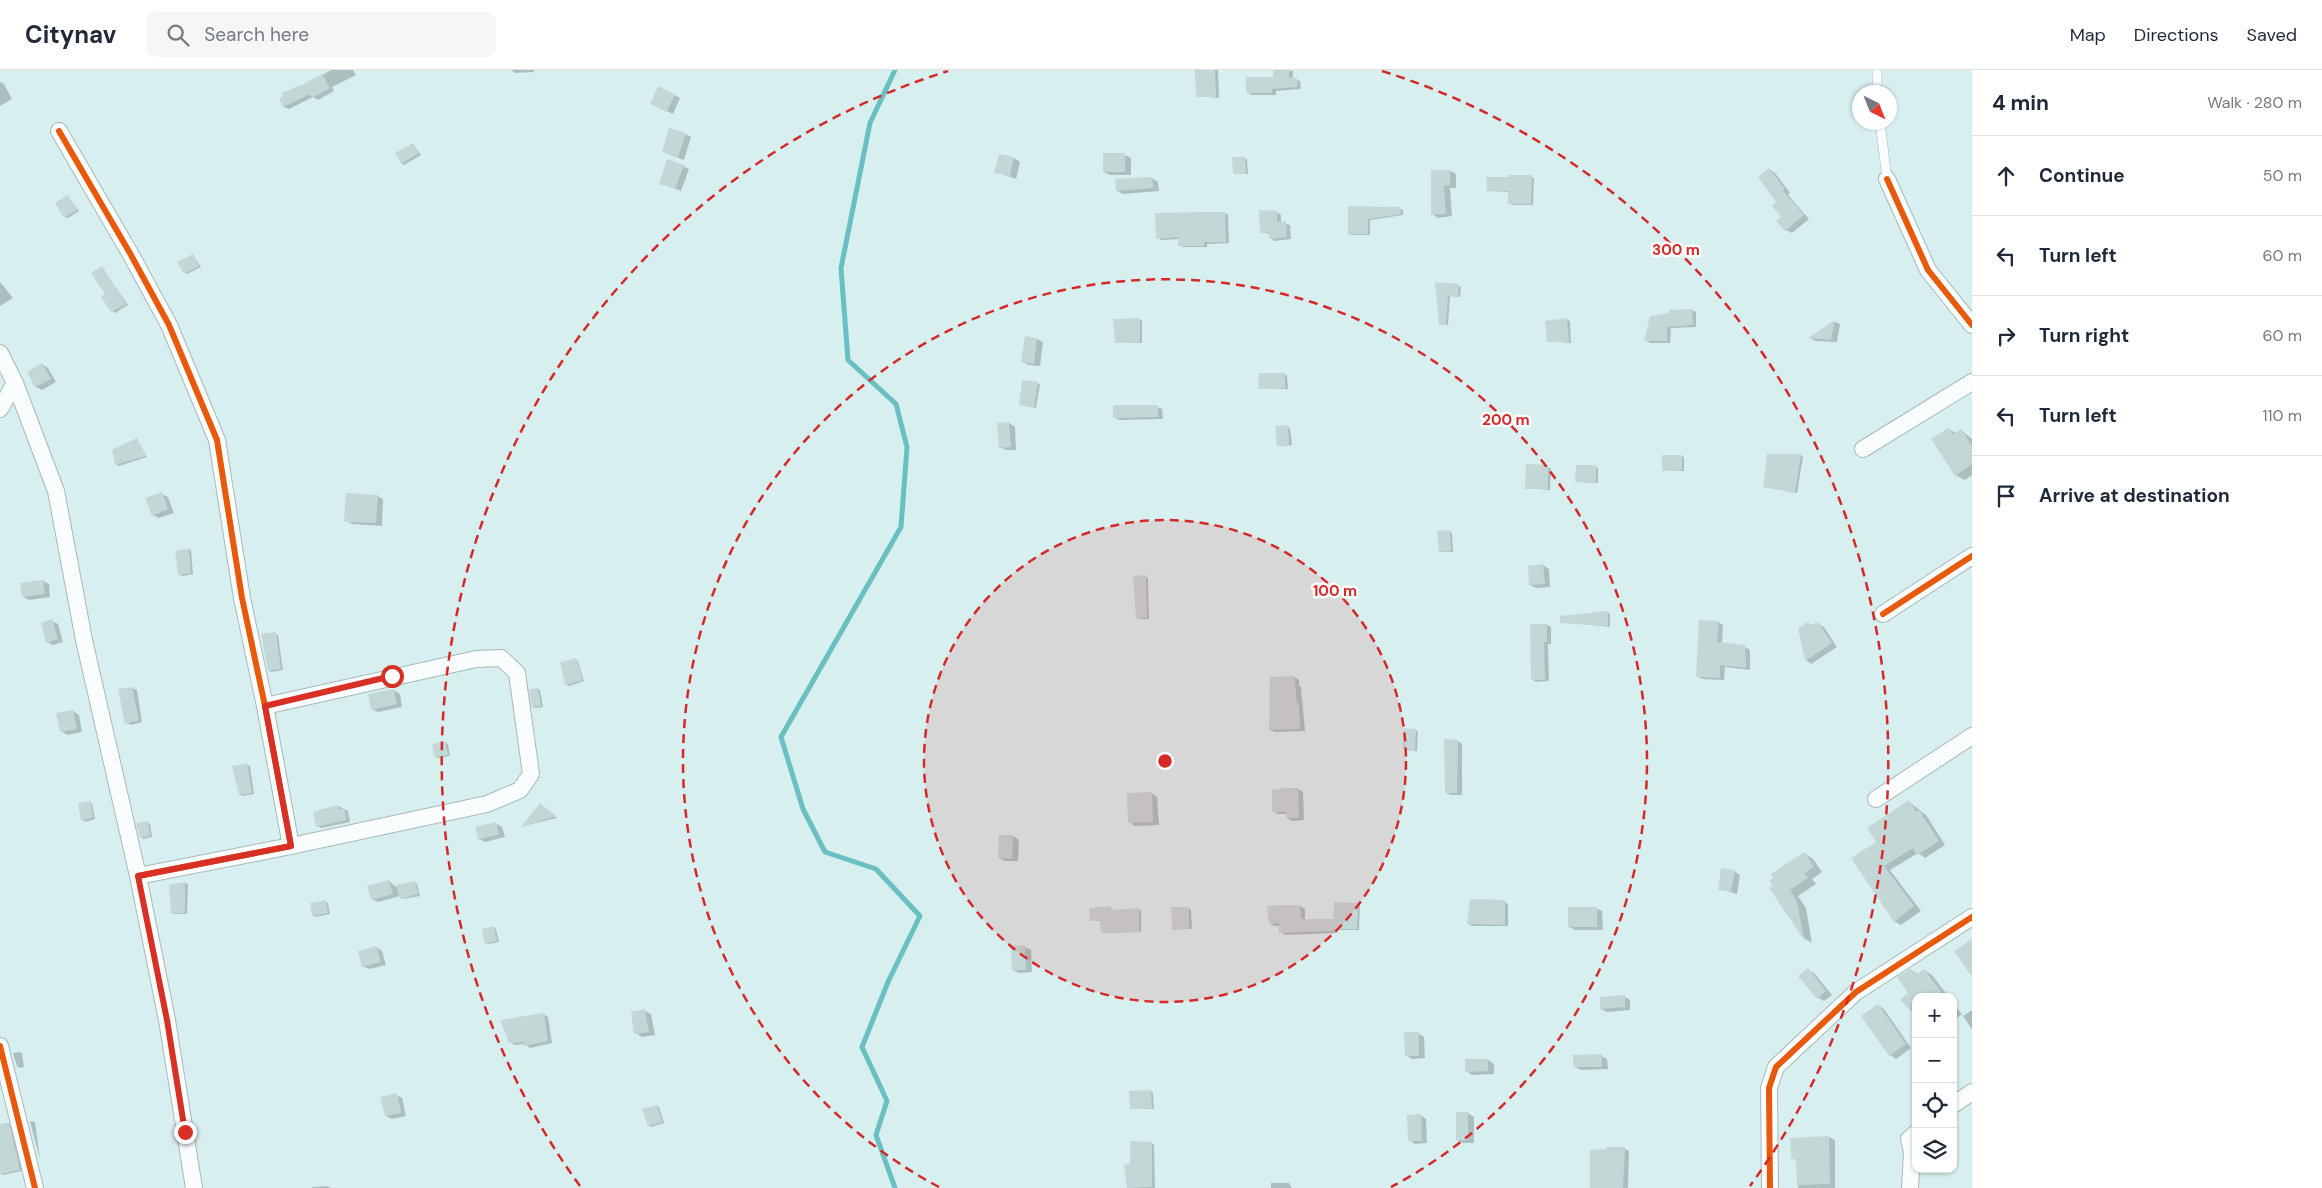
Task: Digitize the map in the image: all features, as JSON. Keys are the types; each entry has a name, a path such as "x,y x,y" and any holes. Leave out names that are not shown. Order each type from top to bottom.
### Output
{"street":[{"path":"59,131 132,255 169,325 217,440 242,598 265,706 291,846"},
{"path":"1887,179 1928,270 1972,325"},
{"path":"0,353 15,384 56,491 84,640 138,876 167,1020 194,1188"},
{"path":"1863,449 1972,382"},
{"path":"0,409 15,384"},
{"path":"1883,614 1972,556"},
{"path":"138,876 291,846 487,804 520,790 531,774 517,673 501,658 476,659 265,706"},
{"path":"1876,800 1972,736"},
{"path":"1770,1188 1769,1088 1776,1067 1856,992 1972,917"},
{"path":"0,1046 35,1188"},
{"path":"1957,1102 1972,1092"},
{"path":"1910,1188 1912,1152 1909,1139 1912,1136"}],"lane":[{"path":"1877,70 1877,85"},
{"path":"1881,130 1887,179"}],"building":[{"path":"1195,70 1215,70 1216,97 1196,97"},
{"path":"1273,70 1289,70 1289,77 1297,78 1297,87 1272,89 1272,93 1246,93 1246,77 1273,77"},
{"path":"322,74 330,88 312,98 310,94 283,107 279,99 283,96 282,93"},
{"path":"658,86 675,94 667,112 650,104"},
{"path":"669,128 686,133 678,157 662,152"},
{"path":"413,143 419,153 401,164 395,153"},
{"path":"1103,153 1125,153 1125,172 1103,172"},
{"path":"999,154 1014,157 1010,176 994,173"},
{"path":"1232,157 1245,157 1246,173 1233,174"},
{"path":"667,159 684,165 675,189 659,184"},
{"path":"1769,168 1785,189 1783,191 1804,215 1785,231 1776,221 1781,217 1772,206 1776,202 1758,177"},
{"path":"1431,170 1450,170 1450,185 1444,186 1446,214 1431,215"},
{"path":"1509,175 1532,175 1531,204 1508,204 1508,191 1487,191 1486,177 1509,177"},
{"path":"1152,177 1153,188 1116,191 1115,179"},
{"path":"68,195 77,210 64,218 55,203"},
{"path":"1348,206 1400,207 1401,214 1368,219 1368,234 1348,234"},
{"path":"1259,210 1277,211 1277,222 1286,221 1287,237 1269,239 1269,232 1260,233"},
{"path":"1225,212 1226,242 1204,242 1204,246 1178,246 1178,237 1156,239 1155,213"},
{"path":"193,254 199,266 184,274 177,262"},
{"path":"102,266 126,304 111,312 101,297 105,294 91,273"},
{"path":"1435,282 1459,284 1458,297 1448,296 1446,325 1439,325"},
{"path":"1692,309 1693,325 1667,327 1667,341 1644,341 1650,316 1669,313 1669,310"},
{"path":"1140,318 1140,342 1115,343 1113,319"},
{"path":"1567,318 1569,342 1547,342 1545,321"},
{"path":"1835,320 1831,340 1808,338"},
{"path":"1025,336 1037,338 1034,364 1021,362"},
{"path":"42,363 51,379 35,387 27,372"},
{"path":"1259,373 1285,373 1285,388 1258,389"},
{"path":"1022,380 1038,382 1034,408 1019,405"},
{"path":"1113,405 1158,405 1158,417 1113,418"},
{"path":"1009,422 1011,447 999,448 997,423"},
{"path":"1288,425 1289,445 1277,446 1275,426"},
{"path":"1948,428 1953,434 1961,429 1972,446 1972,464 1955,476 1931,439"},
{"path":"137,438 146,456 115,465 112,450"},
{"path":"1767,454 1801,454 1795,493 1763,487"},
{"path":"1662,455 1682,455 1682,470 1662,471"},
{"path":"1526,464 1548,465 1548,489 1525,489"},
{"path":"1576,465 1596,465 1596,482 1575,482"},
{"path":"162,492 168,509 152,516 145,498"},
{"path":"346,493 378,495 376,523 344,522"},
{"path":"1450,530 1451,551 1439,552 1437,531"},
{"path":"189,548 191,573 178,575 175,551"},
{"path":"1543,564 1545,584 1529,585 1528,566"},
{"path":"1146,575 1147,618 1136,618 1133,576"},
{"path":"43,580 45,594 22,597 20,583"},
{"path":"1608,611 1608,626 1560,623 1560,616"},
{"path":"52,619 58,639 46,643 41,623"},
{"path":"1699,620 1719,621 1717,642 1745,645 1746,668 1720,665 1720,678 1696,677"},
{"path":"1808,622 1811,626 1818,622 1832,643 1805,661 1798,628"},
{"path":"1530,624 1547,624 1547,642 1544,642 1545,680 1531,680"},
{"path":"276,632 281,669 268,671 261,634"},
{"path":"576,658 583,680 565,685 560,662"},
{"path":"1294,676 1297,703 1299,703 1300,729 1269,730 1270,677"},
{"path":"132,687 139,720 125,724 118,689"},
{"path":"538,688 541,706 532,707 529,689"},
{"path":"394,689 397,704 371,710 368,694"},
{"path":"73,710 77,729 60,732 56,713"},
{"path":"1404,728 1416,729 1415,750 1403,749"},
{"path":"1444,739 1458,740 1457,793 1445,793"},
{"path":"445,741 448,755 434,757 432,744"},
{"path":"247,763 252,793 239,795 232,766"},
{"path":"1298,788 1299,818 1286,818 1286,812 1272,812 1272,790"},
{"path":"1152,792 1153,822 1128,823 1127,793"},
{"path":"1909,800 1916,812 1919,810 1939,841 1917,855 1913,848 1884,866 1914,906 1894,922 1851,858 1876,842 1867,828"},
{"path":"90,801 93,817 81,821 78,803"},
{"path":"540,803 556,816 521,827"},
{"path":"338,805 338,809 344,808 346,820 316,827 313,812"},
{"path":"148,821 150,836 140,838 136,823"},
{"path":"496,822 499,834 478,840 475,827"},
{"path":"999,835 1013,835 1012,859 998,858"},
{"path":"1804,852 1814,867 1804,873 1808,878 1790,890 1797,902 1804,940 1769,888 1773,886 1769,880 1773,878 1771,874"},
{"path":"1721,868 1735,870 1731,892 1718,890"},
{"path":"389,880 393,894 371,900 367,886"},
{"path":"415,881 418,894 400,899 396,885"},
{"path":"185,882 185,913 171,914 169,885"},
{"path":"1470,899 1505,900 1505,925 1467,924"},
{"path":"326,900 328,913 312,916 310,903"},
{"path":"1334,902 1358,903 1357,929 1333,929"},
{"path":"1300,905 1301,919 1333,919 1333,931 1279,933 1279,923 1269,924 1267,906"},
{"path":"1110,906 1111,910 1139,908 1139,932 1101,933 1100,920 1090,921 1089,908"},
{"path":"1171,907 1189,907 1189,929 1172,930"},
{"path":"1568,907 1597,907 1597,927 1568,927"},
{"path":"494,926 497,941 485,944 482,929"},
{"path":"1972,939 1972,977 1954,951"},
{"path":"1025,945 1026,970 1012,970 1011,946"},
{"path":"376,946 381,962 362,967 358,951"},
{"path":"1808,968 1826,991 1817,999 1798,976"},
{"path":"1911,969 1916,975 1924,969 1942,993 1912,993 1912,1012 1900,1000 1908,993 1897,977"},
{"path":"1625,995 1625,1007 1600,1009 1600,997"},
{"path":"1878,1004 1906,1044 1889,1056 1861,1016"},
{"path":"645,1009 649,1032 634,1034 631,1012"},
{"path":"544,1013 548,1041 524,1046 524,1042 509,1043 500,1020"},
{"path":"1404,1032 1419,1032 1419,1056 1405,1056"},
{"path":"1602,1054 1602,1067 1573,1067 1573,1055"},
{"path":"1465,1059 1488,1059 1488,1071 1465,1072"},
{"path":"1151,1090 1152,1108 1130,1109 1129,1091"},
{"path":"397,1093 401,1113 385,1116 380,1097"},
{"path":"657,1105 662,1122 648,1126 642,1109"},
{"path":"1456,1112 1468,1112 1468,1140 1456,1140"},
{"path":"1421,1114 1422,1141 1408,1141 1407,1115"},
{"path":"9,1122 20,1170 0,1174 0,1124"},
{"path":"1829,1136 1830,1184 1797,1185 1796,1159 1791,1159 1790,1138"},
{"path":"1130,1141 1152,1142 1152,1187 1127,1188 1124,1165 1130,1164"},
{"path":"1606,1147 1625,1147 1623,1188 1590,1188 1590,1150 1606,1149"}],"waterway":[{"path":"895,70 870,123 841,268 848,360 896,404 907,447 901,527 781,737 803,809 825,852 876,869 920,916 888,982 862,1047 887,1101 876,1135 895,1188"}],"cycle path":[{"path":"59,131 169,325 217,440 242,598 265,706 291,846 138,876"},
{"path":"1887,179 1928,270 1972,325"},
{"path":"1883,614 1972,556"},
{"path":"1770,1188 1769,1088 1776,1067 1856,992 1972,917"},
{"path":"0,1046 35,1188"}],"route":[{"path":"185,1132 167,1020 138,876 291,846 265,706 392,676"}]}
